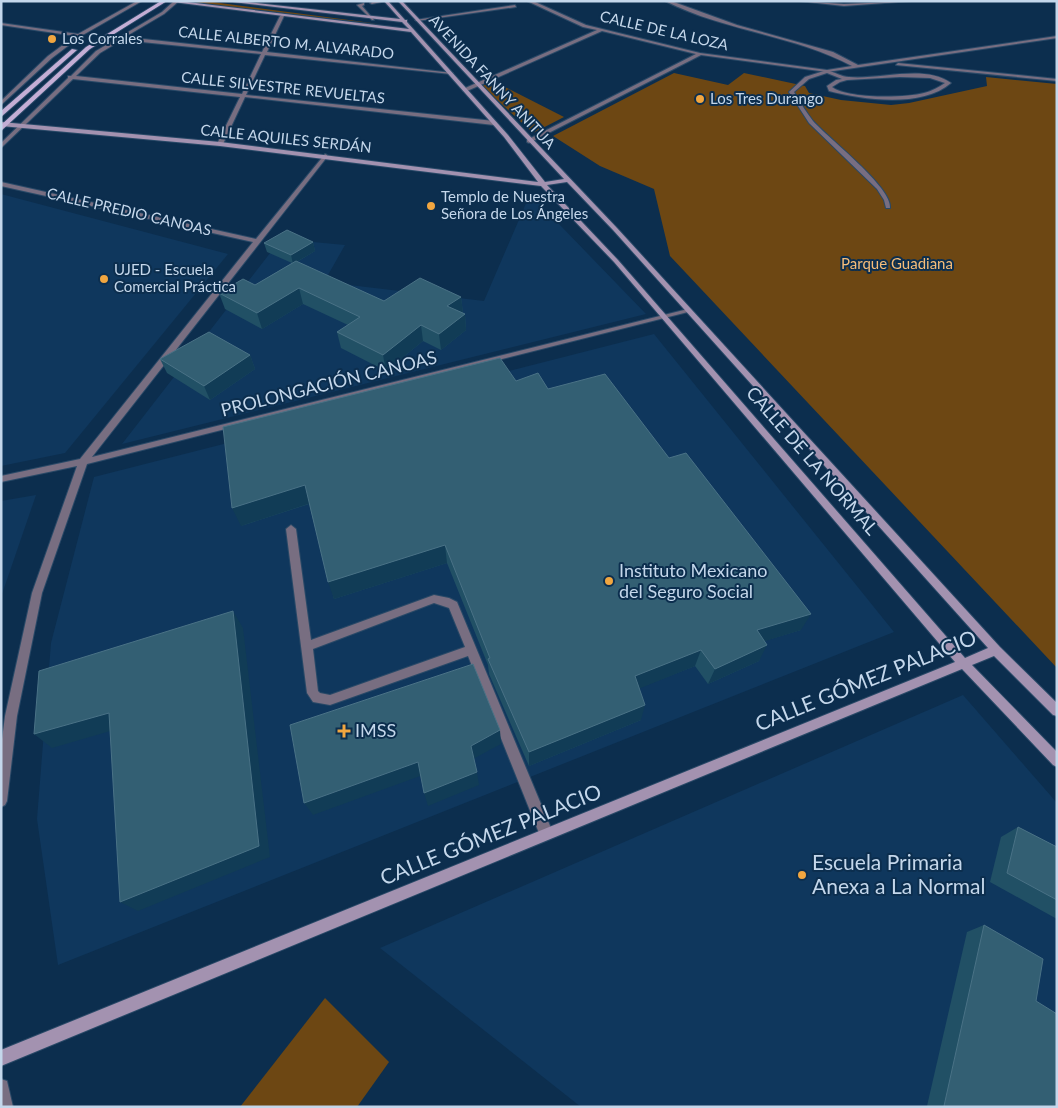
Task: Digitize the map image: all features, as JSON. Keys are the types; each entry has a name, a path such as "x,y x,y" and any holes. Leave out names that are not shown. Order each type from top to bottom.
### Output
{"main road":[{"path":"1,115 72,51 153,1"},
{"path":"3,126 72,62 100,41 166,1 383,28 426,31"},
{"path":"226,1 405,22"},
{"name":"AVENIDA FANNY ANITUA","path":"385,1 414,31 506,136 542,184"},
{"name":"AVENIDA FANNY ANITUA","path":"400,1 476,85 567,180"},
{"path":"372,19 385,24 383,28"},
{"path":"383,28 417,20"},
{"path":"72,62 98,52"},
{"name":"CALLE AQUILES SERDÁN","path":"3,126 220,144 542,184 567,180"},
{"path":"506,136 515,140 529,141"},
{"name":"CALLE DE LA NORMAL","path":"567,180 688,310 996,650 1057,710"},
{"name":"CALLE DE LA NORMAL","path":"542,184 616,261 964,663 1057,761"},
{"name":"CALLE GÓMEZ PALACIO","path":"1,1058 996,650"}],"street":[{"path":"1,104 50,57 79,35 140,1"},
{"path":"372,3 385,1"},
{"name":"CALLE DE LA LOZA","path":"529,1 572,21 601,30 700,54 828,71"},
{"path":"667,1 735,26 831,53 856,66"},
{"path":"801,1 844,5 910,1"},
{"path":"1,146 70,77 98,52 162,13 176,2"},
{"path":"363,4 359,5 372,19"},
{"path":"417,20 515,6"},
{"path":"220,144 241,97 282,16"},
{"path":"1,24 79,35"},
{"path":"465,90 601,30"},
{"path":"888,207 887,200 879,188 811,122 792,92 807,78 828,71 1057,37"},
{"name":"CALLE ALBERTO M. ALVARADO","path":"119,38 451,73"},
{"path":"529,141 700,54"},
{"path":"882,62 1057,80"},
{"path":"828,71 847,79 922,76 949,83 934,91 890,99 861,97 829,88 834,83 847,79"},
{"name":"CALLE SILVESTRE REVUELTAS","path":"70,77 494,123"},
{"path":"1,801 11,716 36,593 83,462 325,156"},
{"name":"CALLE PREDIO CANOAS","path":"1,184 257,241"},
{"name":"PROLONGACIÓN CANOAS","path":"1,479 83,462 688,310"},
{"path":"291,529 313,693 324,700 330,700 472,650"},
{"path":"307,646 434,599 449,602 453,605 546,833"},
{"path":"1,1088 5,1107"}],"shaded area":[{"path":"1,194 228,254 65,453 1,466"},
{"path":"530,194 646,314 122,444 281,239 345,245 324,282 484,301"},
{"name":"IMSS","path":"654,334 894,632 58,965 37,819 51,643 94,477"},
{"path":"36,495 1,597 1,501"},
{"name":"Escuela Primaria Anexa a La Normal","path":"963,695 1057,803 1057,1107 581,1107 380,948"}],"green space":[{"path":"186,1 205,1 379,24 185,3"},
{"name":"Parque Guadiana","path":"674,73 728,85 744,73 805,86 809,93 841,100 891,105 909,103 987,86 986,77 1057,84 1057,668 670,256 654,189 600,166 553,136"},
{"path":"493,81 564,117 533,133 482,86"},
{"path":"325,998 389,1062 357,1107 240,1107"}],"building":[{"path":"287,230 313,242 291,255 264,243"},
{"path":"296,261 384,301 420,278 461,297 447,306 465,314 439,334 421,325 383,355 337,332 360,317 299,288 257,313 219,293 243,279 255,285"},
{"path":"209,332 250,355 204,386 160,359"},
{"name":"Instituto Mexicano del Seguro Social","path":"500,358 516,381 538,373 548,389 605,374 669,458 686,453 811,614 757,630 767,645 715,669 701,650 635,676 645,705 529,752 488,659 490,658 445,545 328,582 305,485 232,508 223,427"},
{"path":"233,611 259,846 120,902 109,713 34,734 39,671"},
{"path":"473,664 500,730 471,746 477,772 424,793 418,762 304,803 290,725"},
{"path":"1018,827 1057,847 1057,900 1007,873"},
{"path":"984,925 1043,959 1036,1001 1057,1014 1057,1107 944,1106"}],"place":[{"name":"Los Corrales","path":"52,39"},
{"name":"Los Tres Durango","path":"700,99"},
{"name":"Templo de Nuestra Señora de Los Ángeles","path":"431,206"},
{"name":"UJED - Escuela Comercial Práctica","path":"104,279"},
{"name":"Instituto Mexicano del Seguro Social","path":"609,581"},
{"name":"IMSS","path":"344,731"},
{"name":"Escuela Primaria Anexa a La Normal","path":"802,875"}]}
